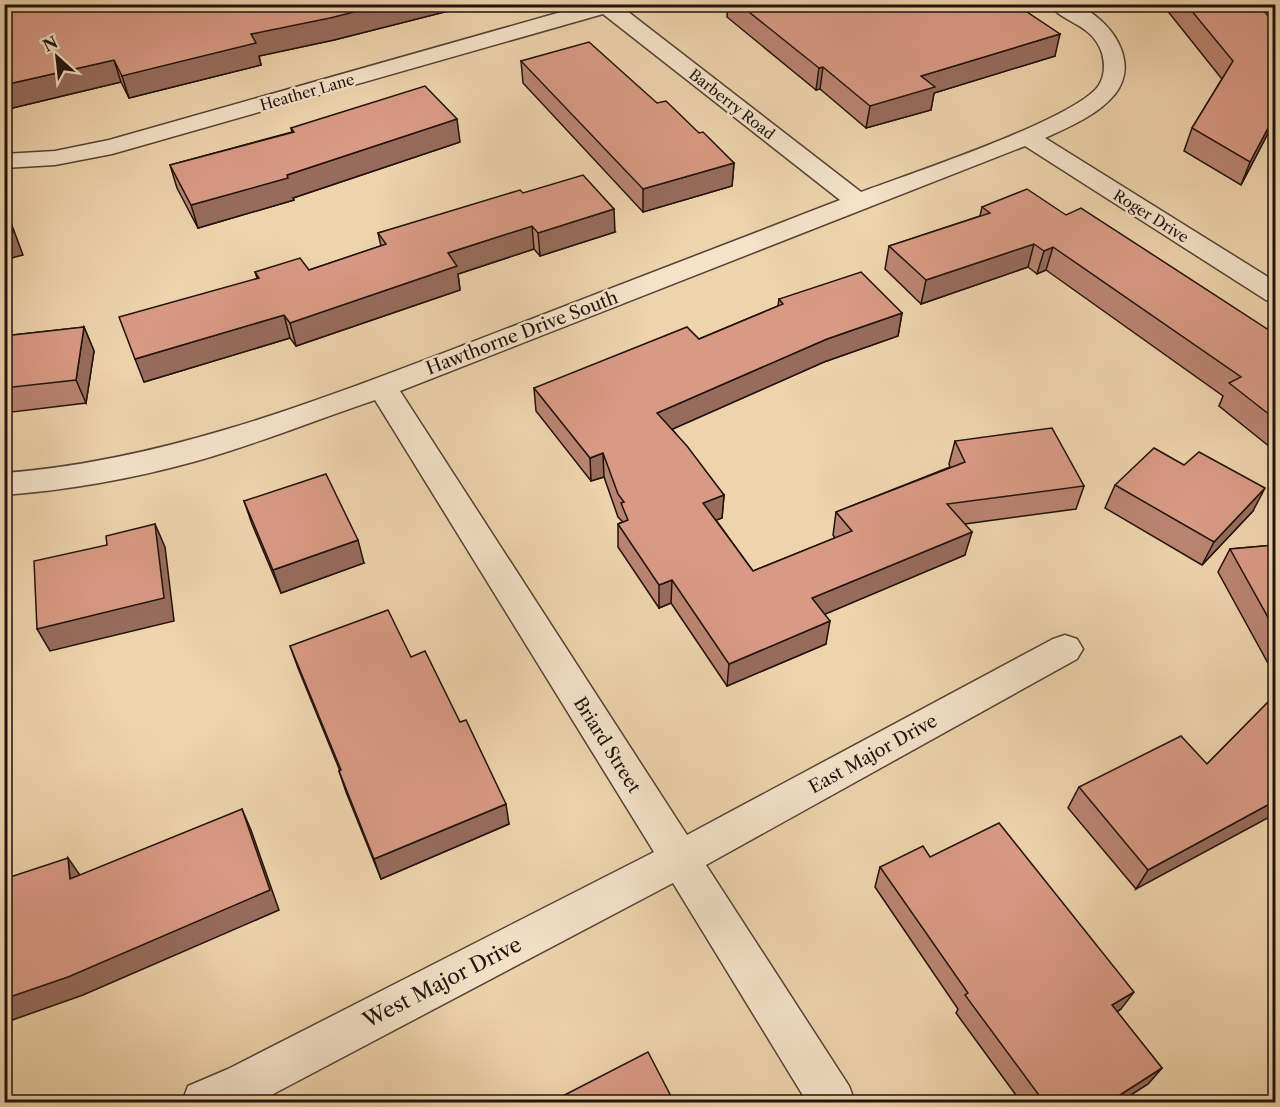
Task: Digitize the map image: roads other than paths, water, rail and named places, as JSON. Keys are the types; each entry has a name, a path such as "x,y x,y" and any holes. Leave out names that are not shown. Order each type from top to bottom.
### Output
{"street":[{"name":"Hawthorne Drive South","path":"4,484 44,481 109,471 172,456 382,387 1027,137 1082,110 1108,89 1115,72 1114,53 1105,38 1093,25 1059,4"},
{"name":"Heather Lane","path":"4,161 55,158 112,147 605,5"},
{"name":"Barberry Road","path":"605,5 859,203"},
{"name":"Roger Drive","path":"1027,137 1275,294"},
{"name":"Briard Street","path":"382,387 833,1102"},
{"name":"East Major Drive","path":"680,859 1065,649"},
{"name":"West Major Drive","path":"204,1102 244,1085 680,859"}]}
